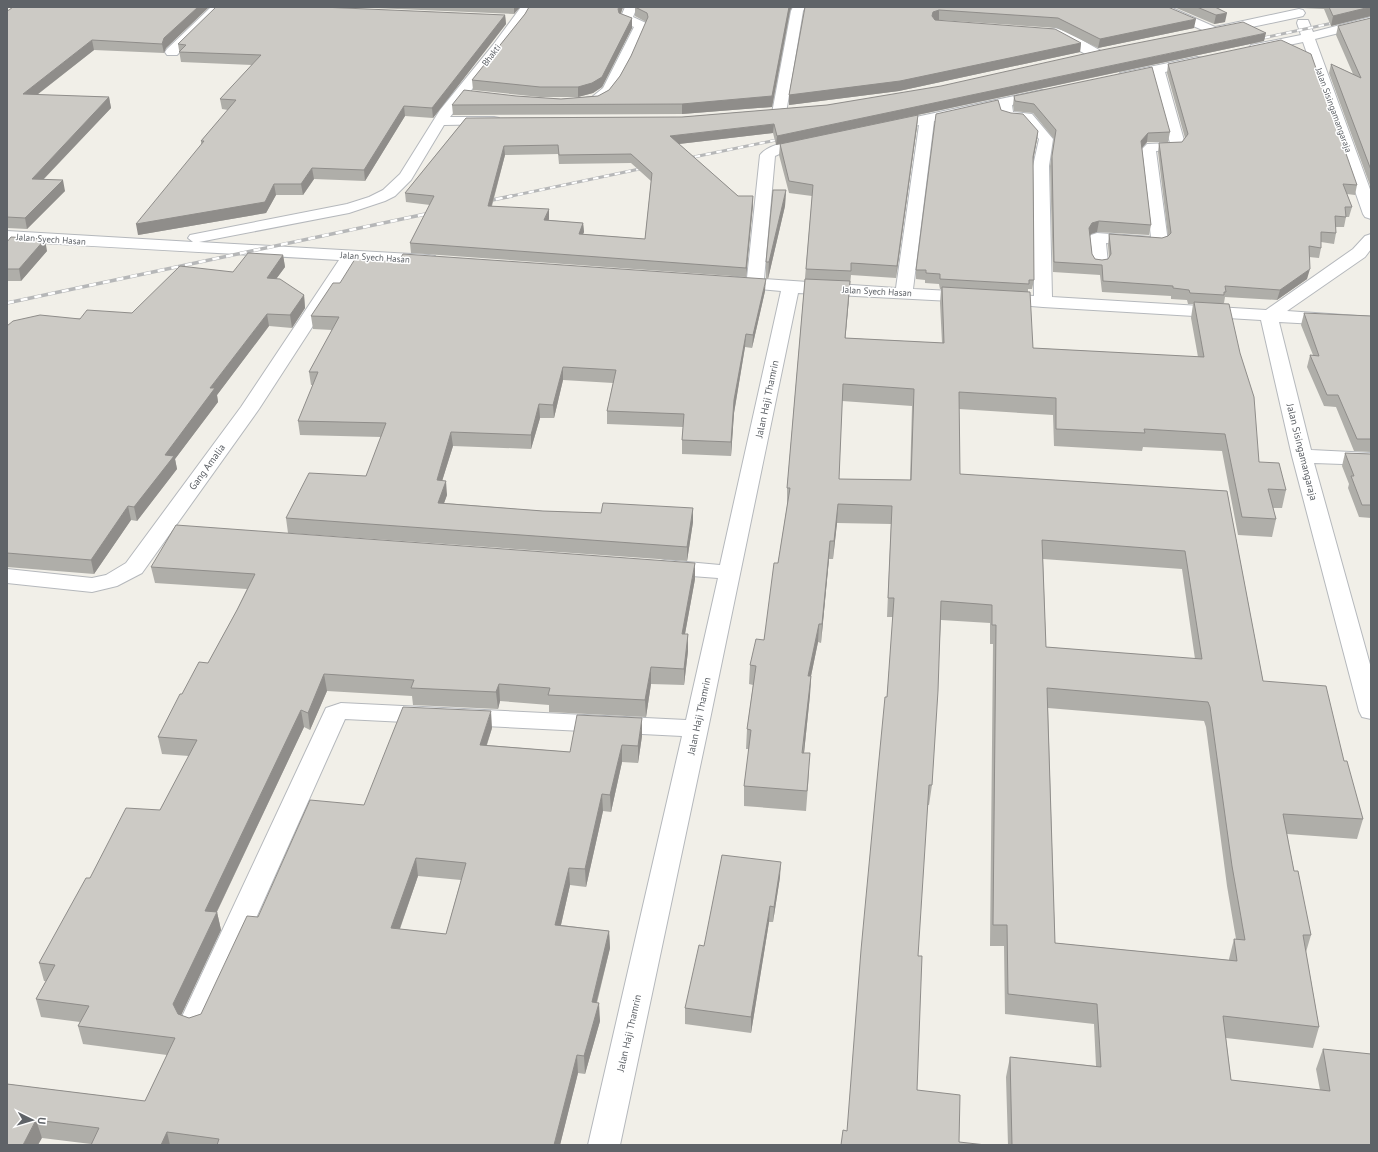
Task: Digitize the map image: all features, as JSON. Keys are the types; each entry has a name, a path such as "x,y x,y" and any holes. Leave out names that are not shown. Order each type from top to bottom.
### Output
{"street":[{"path":"172,52 218,7"},
{"name":"Bhakti","path":"156,246 350,208 373,201 390,192 402,180 440,121 519,20 527,7"},
{"path":"569,103 589,102 602,98 609,90 640,26 626,19 631,7"},
{"path":"779,113 797,11 799,7"},
{"path":"1160,7 1214,31"},
{"path":"1192,35 1298,10"},
{"name":"Jalan Sisingamangaraja","path":"1298,10 1371,214"},
{"path":"503,19 519,20"},
{"path":"1240,52 1371,21"},
{"path":"1042,31 1056,32 1096,54"},
{"path":"1074,59 1111,51"},
{"path":"1112,79 1210,58"},
{"path":"1100,264 1097,238 1160,242 1148,150 1152,147 1175,147 1178,144 1157,69"},
{"path":"872,130 1053,92"},
{"path":"462,94 477,95"},
{"path":"1004,102 1006,114 1010,116 1027,118 1046,139 1041,166 1043,302"},
{"path":"764,114 794,111"},
{"path":"904,293 926,119"},
{"path":"440,121 511,121"},
{"path":"755,283 768,155 778,149 825,140"},
{"name":"Jalan Syech Hasan","path":"7,236 156,246 224,248 441,261"},
{"path":"1269,316 1359,253 1371,239"},
{"name":"Gang Amalia","path":"7,576 92,585 102,584 114,580 134,568 249,409 350,255"},
{"name":"Jalan Syech Hasan","path":"724,281 791,287 1371,322"},
{"name":"Jalan Haji Thamrin","path":"604,1145 696,729 791,287"},
{"name":"Jalan Sisingamangaraja","path":"1269,316 1302,456 1366,678 1371,711"},
{"path":"1302,456 1371,459"},
{"path":"642,566 730,572"},
{"path":"194,1023 335,714 341,711 696,729"}],"building":[{"path":"13,7 198,7 164,38 162,44 92,40 23,94 109,97 32,179 63,180 25,218 7,217 7,11"},
{"path":"216,7 321,7 505,15 432,108 404,106 364,170 312,168 301,184 274,184 265,202 136,224 204,141 201,141 236,100 220,99 261,55 179,52 186,45 178,44"},
{"path":"529,7 619,7 619,13 632,18 602,77 592,83 578,87 540,87 472,80"},
{"path":"635,7 789,7 772,96 682,104 452,105 464,90 561,99 598,96 609,90 620,76 631,56 648,17 647,13"},
{"path":"805,7 1168,7 1196,19 1100,39 1058,18 939,10 933,12 932,16 935,20 1055,29 1081,43 900,81 789,95"},
{"path":"1197,7 1215,7 1227,13 1216,15"},
{"path":"1329,7 1370,7 1333,16"},
{"path":"1371,18 1371,170 1331,64 1361,78 1338,26"},
{"path":"1243,22 1266,33 777,136 774,124 670,136 738,196 753,196 746,268 410,243 434,196 405,193 466,118 682,117 827,105 941,86 1097,51","holes":["558,145 559,155 631,154 652,173 645,239 579,234 583,223 544,220 549,209 488,206 504,146"]},
{"path":"1281,40 1311,54 1357,185 1343,184 1352,207 1345,207 1346,217 1335,216 1336,233 1321,232 1321,248 1309,246 1310,269 1280,290 1225,286 1226,292 1224,292 1224,295 1190,293 1189,290 1173,288 1173,286 1103,281 1102,265 1054,262 1052,156 1056,130 1034,104 1015,101 1014,96 1152,67 1170,132 1148,133 1141,141 1151,225 1099,221 1092,223 1089,228 1092,254 1095,259 1108,259 1111,254 1109,234 1162,238 1171,233 1159,143 1182,142 1188,134 1168,64"},
{"path":"998,100 1001,110 1023,114 1038,131 1033,157 1034,280 1029,280 1029,284 940,279 940,274 926,273 926,270 916,270 936,114"},
{"path":"918,115 897,266 851,263 851,271 806,269 813,185 789,181 780,144"},
{"path":"773,190 786,190 769,262 766,262"},
{"path":"11,237 45,239 19,269 7,269 7,242"},
{"path":"248,253 283,255 267,278 280,279 304,295 290,315 267,314 210,388 215,388 165,455 174,456 134,507 128,506 91,560 7,553 7,326 13,321 40,315 80,319 87,310 132,313 180,266 233,272"},
{"path":"403,254 766,279 753,335 746,334 734,400 731,442 682,440 684,414 607,411 616,370 563,367 553,405 539,404 531,435 451,432 437,480 446,481 438,503 543,511 601,513 603,503 693,508 687,547 286,518 309,473 366,476 386,423 298,421 318,372 309,372 339,317 311,316 333,283 340,283 355,259 398,262"},
{"path":"805,279 850,281 845,338 944,343 942,287 1030,292 1033,348 1204,357 1194,302 1229,304 1240,353 1254,397 1259,462 1279,463 1286,490 1268,489 1276,519 1242,517 1225,434 1144,429 1145,433 1056,429 1056,398 959,392 960,474 1227,491 1263,681 1326,686 1344,761 1347,761 1363,819 1283,814 1294,871 1298,871 1311,935 1303,935 1319,1027 1223,1016 1231,1080 1330,1091 1323,1049 1371,1054 1371,1145 1012,1145 1010,1057 1101,1067 1097,1004 1008,994 1007,925 993,925 996,625 992,625 992,605 941,601 938,691 932,785 929,785 918,956 922,956 917,1090 960,1095 959,1142 986,1145 841,1145 843,1130 847,1131 861,950 885,697 887,697 894,598 888,598 892,506 838,504 834,541 830,541 822,624 819,624 808,676 811,676 802,753 810,753 807,791 744,786 751,730 747,729 756,666 750,665 756,639 764,640 774,563 778,563 790,488 787,488","holes":["843,384 914,389 911,480 839,479","1042,540 1185,551 1202,659 1046,647","1047,688 1208,702 1210,707 1232,866 1245,940 1234,939 1237,961 1055,943"]},
{"path":"1304,313 1371,316 1371,439 1357,439 1338,395 1327,395 1310,355 1319,356"},
{"path":"1345,453 1371,454 1371,505 1362,505 1351,476 1354,476"},
{"path":"176,525 695,563 682,634 688,634 684,669 651,667 645,700 548,695 550,688 499,684 496,692 411,688 414,680 324,674 308,713 301,710 205,911 217,912 173,1004 178,1014 189,1018 201,1014 247,916 258,917 310,800 364,805 403,707 491,711 480,745 570,752 577,715 642,718 638,746 622,745 610,795 602,794 585,869 569,868 555,925 609,931 592,1002 599,1003 584,1056 577,1055 554,1145 217,1145 219,1139 167,1132 161,1145 91,1145 99,1128 36,1120 23,1145 7,1145 7,1084 145,1101 175,1038 78,1026 89,1006 36,999 55,965 39,963 86,878 90,878 126,808 160,810 197,740 158,737 180,694 182,694 199,662 208,663 255,574 151,567","holes":["416,858 466,863 446,934 391,928"]},
{"path":"722,855 781,862 774,907 770,906 751,1017 685,1008 699,945 704,946"}],"railway":[{"path":"1254,40 1342,21"},
{"path":"684,159 786,138"},
{"path":"507,197 649,167"},
{"path":"507,197 512,196"},
{"path":"482,202 507,197"},
{"path":"7,303 435,212"}]}
